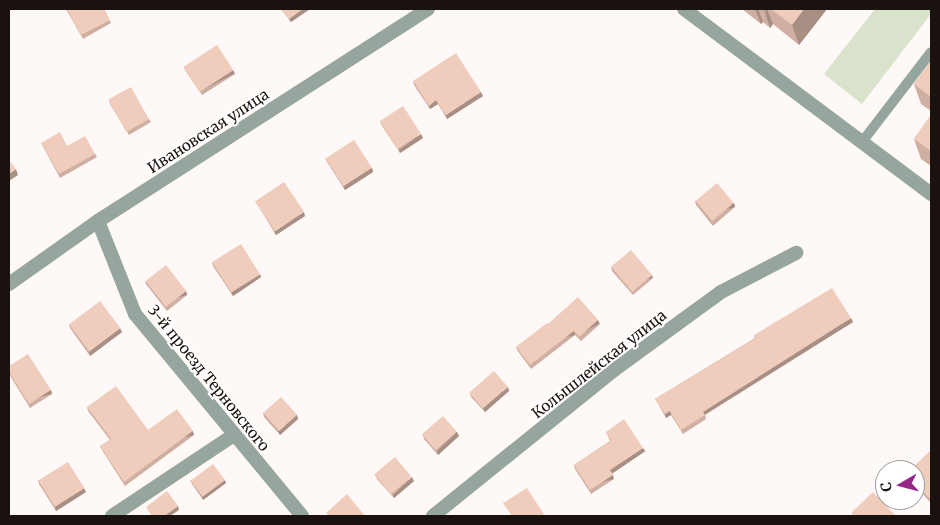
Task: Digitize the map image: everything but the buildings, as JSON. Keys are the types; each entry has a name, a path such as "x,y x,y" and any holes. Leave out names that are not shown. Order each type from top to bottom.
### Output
{"street":[{"name":"Ивановская улица","path":"9,284 98,221 428,9"},
{"path":"684,9 931,194"},
{"name":"3-й проезд Терновского","path":"98,221 135,314 302,516"},
{"name":"Колышлейская улица","path":"433,516 614,370 721,292 796,253"},
{"path":"112,516 234,436"}],"lane":[{"path":"862,142 931,52"}],"green space":[{"path":"875,9 931,9 931,14 862,104 824,74"}]}
